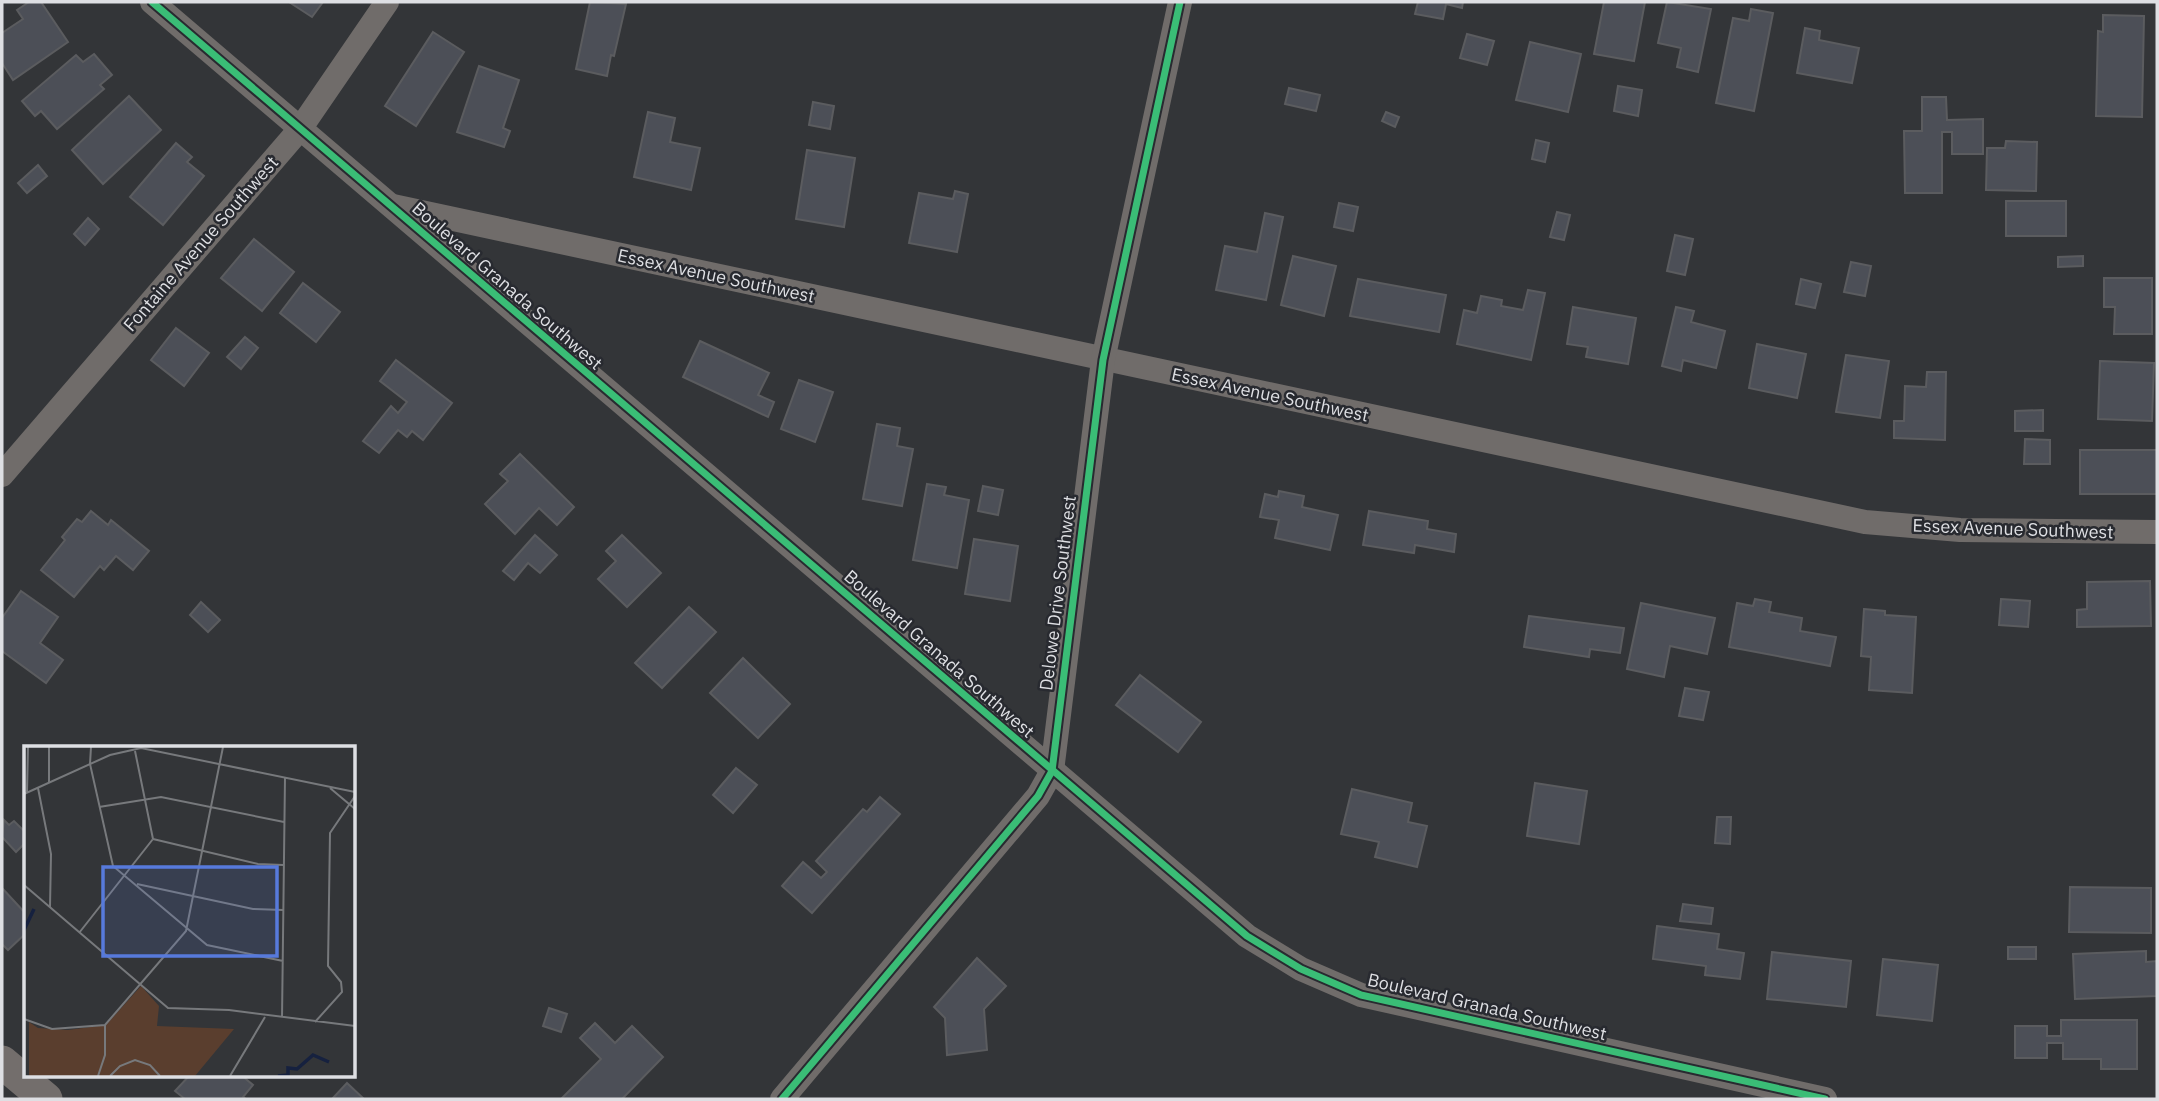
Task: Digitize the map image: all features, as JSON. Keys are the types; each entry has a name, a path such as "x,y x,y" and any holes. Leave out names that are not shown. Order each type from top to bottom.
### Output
{"street":[{"name":"Boulevard Granada Southwest","path":"152,2 1247,936 1301,970 1361,995 1825,1099"},
{"name":"Fontaine Avenue Southwest","path":"2,475 300,129 387,2"},
{"name":"Delowe Drive Southwest","path":"782,1099 1038,796 1052,771 1104,360 1180,2"},
{"name":"Essex Avenue Southwest","path":"390,206 1865,522 1960,530 2157,532"},
{"path":"2,1062 46,1099"}],"building":[{"path":"29,2 41,2 68,42 13,80 2,63 2,33 23,19 17,10"},
{"path":"289,2 323,2 312,17"},
{"path":"590,2 626,4 607,76 576,69"},
{"path":"1418,2 1463,2 1462,8 1446,4 1443,19 1415,14"},
{"path":"1604,2 1645,2 1634,61 1594,54"},
{"path":"1667,2 1711,9 1698,72 1677,67 1681,48 1658,43"},
{"path":"1751,9 1773,13 1754,111 1716,103 1733,18 1749,21"},
{"path":"2103,15 2144,16 2142,117 2096,116 2098,31 2103,32"},
{"path":"1805,28 1820,31 1819,40 1859,48 1852,83 1797,73"},
{"path":"433,32 464,52 416,126 385,106"},
{"path":"1467,34 1494,41 1487,65 1460,58"},
{"path":"1530,42 1581,54 1568,112 1516,100"},
{"path":"94,54 112,75 100,85 104,89 57,129 41,111 35,116 22,101 76,55 83,62"},
{"path":"479,66 519,80 503,128 510,131 504,147 457,132"},
{"path":"1618,86 1642,90 1638,116 1614,111"},
{"path":"1289,88 1320,95 1316,111 1285,104"},
{"path":"129,96 161,130 103,184 72,150"},
{"path":"1922,97 1946,97 1947,120 1983,119 1983,154 1952,154 1952,132 1942,132 1942,193 1905,193 1904,131 1922,131"},
{"path":"813,102 834,106 830,129 809,125"},
{"path":"648,112 675,118 670,142 700,148 691,190 634,177"},
{"path":"1386,112 1399,117 1395,127 1382,121"},
{"path":"1536,140 1549,143 1545,162 1532,159"},
{"path":"2006,141 2037,142 2036,191 1986,190 1987,148 2005,148"},
{"path":"176,143 192,157 187,162 204,176 163,225 130,197"},
{"path":"807,150 855,158 844,227 796,219"},
{"path":"38,165 47,176 27,193 18,183"},
{"path":"955,191 968,194 957,252 909,243 919,193 953,199"},
{"path":"2006,201 2066,201 2066,236 2006,236"},
{"path":"1339,203 1358,207 1353,231 1334,227"},
{"path":"1557,212 1570,215 1564,240 1550,237"},
{"path":"1265,213 1283,217 1266,300 1216,290 1225,246 1257,252"},
{"path":"88,218 99,229 85,245 74,234"},
{"path":"1675,235 1693,239 1685,275 1667,271"},
{"path":"254,239 294,272 262,311 221,278"},
{"path":"1293,256 1336,266 1324,316 1281,305"},
{"path":"2083,256 2083,266 2058,267 2058,257"},
{"path":"1851,262 1871,266 1865,296 1844,292"},
{"path":"2104,278 2152,278 2152,334 2114,334 2115,307 2104,307"},
{"path":"1358,279 1446,295 1439,332 1350,316"},
{"path":"1801,279 1821,284 1815,308 1796,304"},
{"path":"303,283 340,312 316,342 280,313"},
{"path":"1528,290 1545,293 1531,360 1457,344 1464,310 1477,313 1481,296 1502,300 1501,306 1523,310"},
{"path":"1573,307 1636,318 1628,364 1586,357 1588,347 1567,344"},
{"path":"1676,307 1694,311 1691,322 1725,331 1716,368 1683,360 1681,371 1662,366"},
{"path":"176,328 209,353 184,386 151,360"},
{"path":"245,337 258,348 241,369 227,357"},
{"path":"700,341 769,373 758,395 774,402 768,417 683,377"},
{"path":"1757,344 1806,354 1797,398 1749,388"},
{"path":"1846,355 1889,361 1880,418 1836,412"},
{"path":"396,360 452,403 423,440 412,431 407,437 398,430 379,453 363,441 391,406 398,413 407,402 380,381"},
{"path":"2100,361 2154,363 2152,421 2098,419"},
{"path":"1927,372 1946,372 1945,440 1894,438 1894,421 1904,421 1905,386 1926,387"},
{"path":"799,380 833,392 815,442 781,429"},
{"path":"2043,410 2043,431 2015,431 2015,411"},
{"path":"877,424 900,428 897,446 913,449 902,506 863,499"},
{"path":"2025,439 2050,440 2050,464 2024,464"},
{"path":"2080,450 2157,450 2157,494 2080,494"},
{"path":"520,454 574,507 557,525 539,508 515,534 485,504 508,481 500,474"},
{"path":"927,484 946,487 944,495 969,500 957,568 913,560"},
{"path":"983,486 1003,490 998,515 978,511"},
{"path":"1279,491 1304,496 1302,507 1338,515 1330,550 1275,538 1279,520 1260,517 1265,494 1278,497"},
{"path":"91,511 108,525 111,520 149,551 133,570 116,556 104,570 100,566 74,597 41,570 65,540 62,537 77,519 82,522"},
{"path":"1369,511 1428,521 1427,529 1456,534 1454,552 1415,545 1414,553 1363,545"},
{"path":"535,535 557,555 540,573 528,563 514,580 503,571"},
{"path":"622,535 661,573 627,607 598,579 616,561 606,551"},
{"path":"974,539 1018,546 1010,601 965,594"},
{"path":"2150,581 2151,626 2077,627 2077,610 2087,609 2087,582"},
{"path":"21,591 58,617 40,643 63,660 46,683 2,651 2,618"},
{"path":"1755,599 1771,602 1769,612 1802,618 1800,631 1836,637 1830,666 1729,647 1737,603 1753,606"},
{"path":"2001,599 2030,601 2028,627 1999,625"},
{"path":"201,602 220,620 208,632 190,615"},
{"path":"1641,603 1715,618 1707,654 1670,646 1664,677 1627,669"},
{"path":"689,607 716,632 662,688 635,663"},
{"path":"1864,609 1885,611 1885,615 1916,617 1912,693 1869,690 1871,657 1861,656"},
{"path":"1529,616 1624,628 1620,653 1590,649 1589,657 1524,647"},
{"path":"743,658 790,704 758,738 710,693"},
{"path":"1140,675 1201,722 1178,752 1116,705"},
{"path":"1685,688 1709,692 1703,720 1679,716"},
{"path":"736,768 757,785 733,813 713,795"},
{"path":"1535,783 1587,791 1579,844 1527,836"},
{"path":"1352,789 1412,803 1408,822 1427,826 1417,867 1375,857 1379,842 1341,834"},
{"path":"880,797 900,814 812,913 782,886 803,862 821,878 827,872 816,861 863,809 867,812"},
{"path":"1717,817 1731,817 1730,844 1715,843"},
{"path":"4,820 9,825 14,821 24,831 24,844 16,852 2,837"},
{"path":"2070,887 2151,888 2151,933 2069,932"},
{"path":"2,888 24,912 24,935 8,950 2,944"},
{"path":"1683,904 1713,908 1711,924 1680,921"},
{"path":"1657,926 1719,934 1717,949 1744,953 1740,979 1705,975 1706,966 1653,959"},
{"path":"2008,947 2036,947 2036,959 2008,959"},
{"path":"2146,951 2146,962 2157,961 2157,996 2075,999 2073,954"},
{"path":"1772,952 1851,961 1846,1007 1767,999"},
{"path":"977,958 1006,986 984,1009 987,1050 947,1055 945,1018 934,1007"},
{"path":"1883,959 1938,965 1932,1021 1877,1015"},
{"path":"549,1008 567,1014 561,1032 543,1026"},
{"path":"2061,1020 2137,1020 2137,1069 2101,1069 2101,1059 2063,1059 2063,1043 2047,1043 2047,1058 2015,1058 2015,1026 2047,1026 2047,1036 2061,1036"},
{"path":"595,1023 615,1043 632,1026 663,1057 622,1099 561,1099 601,1059 580,1038"},
{"path":"189,1076 242,1076 253,1085 243,1097 246,1099 185,1099 175,1091"},
{"path":"347,1083 364,1099 332,1099"}],"cycle path":[{"path":"152,2 1247,936 1301,969 1361,995 1825,1099"},
{"path":"782,1099 1038,796 1052,771 1103,360 1180,2"}]}
